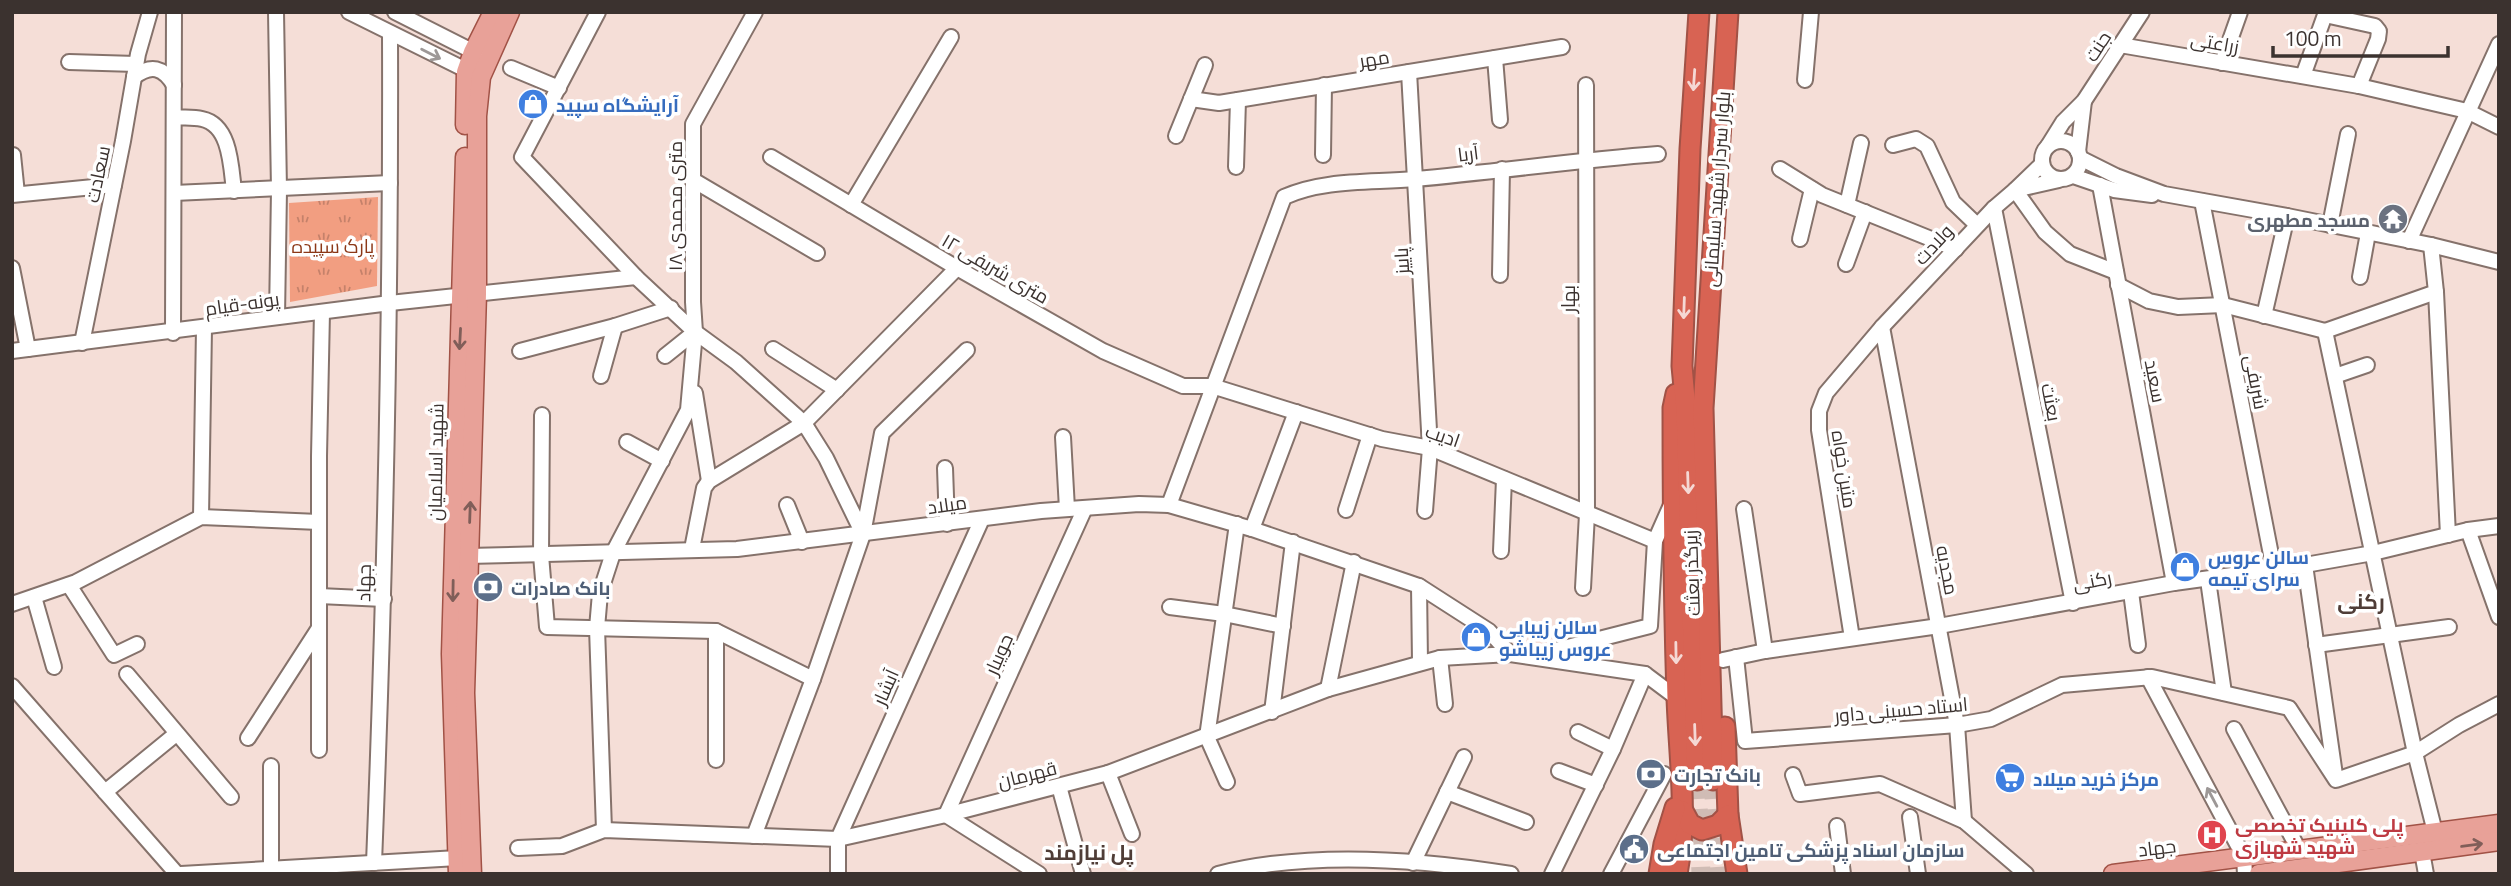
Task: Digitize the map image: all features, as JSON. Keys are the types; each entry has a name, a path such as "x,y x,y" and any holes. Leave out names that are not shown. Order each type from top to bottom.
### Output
{"highway":[{"name":"بلوار سردار شهید سلیمانی","path":"1682,366 1690,149 1699,12"},
{"name":"بلوار سردار شهید سلیمانی","path":"1707,367 1727,12"},
{"path":"1697,43 1725,46"},
{"path":"1677,874 1683,811 1697,784 1677,698 1673,408 1682,366"},
{"name":"زیرگذر بعثت","path":"1682,366 1686,409 1697,784"},
{"path":"1707,367 1716,403 1730,659 1728,815 1737,874"},
{"name":"زیرگذر بعثت","path":"1697,784 1703,408 1707,367"},
{"path":"1659,874 1664,844 1697,784"},
{"path":"1683,811 1693,827 1702,830 1713,828 1728,815"}],"main road":[{"path":"481,56 494,12"},
{"path":"481,56 510,12"},
{"name":"شهید اسلامیان","path":"458,866 451,654 477,116 473,74 481,56"},
{"name":"شهید اسلامیان","path":"470,295 465,692 472,874"},
{"name":"جهاد","path":"2113,874 2245,865 2299,850 2499,824"},
{"path":"2259,874 2354,867 2423,852 2499,841"}],"street":[{"name":"سعادت","path":"82,343 135,71 150,12"},
{"path":"173,333 174,12"},
{"path":"276,12 279,190 277,317"},
{"path":"349,12 473,74"},
{"path":"395,12 481,56"},
{"path":"598,12 522,157 636,277 695,332 736,362 804,423 826,458 863,534"},
{"name":"۱۸ متری محمدی","path":"692,377 695,332 693,124 755,12"},
{"path":"1805,80 1811,12"},
{"path":"2222,63 2240,12"},
{"name":"جنت","path":"2048,146 2063,122 2084,101 2140,13"},
{"path":"2303,76 2326,13 2375,26 2379,31 2359,86"},
{"name":"جهاد","path":"374,863 384,599 390,303 390,33"},
{"path":"851,205 951,37"},
{"name":"زراعتی","path":"2120,45 2359,86 2467,111 2499,127"},
{"name":"مهر","path":"1191,99 1219,103 1562,47"},
{"path":"2409,241 2467,111 2498,50"},
{"path":"1495,58 1500,120"},
{"path":"69,62 135,71 159,68 168,75 174,85"},
{"path":"1176,136 1205,65"},
{"path":"511,68 559,88"},
{"name":"پاییز","path":"1409,72 1430,448 1425,511"},
{"path":"1323,155 1324,85"},
{"name":"بهار","path":"1583,589 1587,513 1586,85"},
{"path":"1236,167 1238,100"},
{"name":"جنت","path":"2079,155 2084,101"},
{"path":"174,117 203,119 215,124 228,148 234,191"},
{"path":"2330,225 2348,134"},
{"path":"1893,145 1916,139 1927,146 1953,202 1977,225"},
{"path":"2164,194 2142,195 2100,185 2067,178 2048,175 2042,164 2044,151 2053,142 2065,141 2075,147 2080,164 2067,178 2015,190 2045,232 2070,254 2117,278 2149,301 2178,307 2223,305 2325,331 2435,292"},
{"path":"1847,205 1861,143"},
{"name":"آریا","path":"1212,386 1284,197 1322,185 1416,179 1586,159 1658,154"},
{"path":"13,155 15,194 114,185"},
{"path":"2079,155 2116,176 2164,194 2431,245 2499,262"},
{"name":"۱۲ متری شریفی","path":"771,157 1102,351 1183,386 1212,386"},
{"name":"ولادت","path":"1882,327 1977,225 2042,164"},
{"path":"1500,275 1502,169"},
{"path":"1780,169 1812,189 1847,205 1956,248"},
{"path":"693,180 817,253"},
{"path":"174,193 390,183"},
{"name":"سعید","path":"2100,185 2174,583"},
{"path":"1800,239 1812,189"},
{"name":"شریفی","path":"2202,201 2274,570"},
{"name":"بعثت","path":"1994,208 2073,603"},
{"path":"1846,264 1865,212"},
{"path":"2264,316 2287,216"},
{"path":"2360,277 2368,233"},
{"path":"2431,245 2448,535"},
{"path":"12,268 28,349"},
{"path":"692,549 704,488 709,481 804,423 957,268"},
{"name":"پونه-قیام","path":"12,351 173,333 390,303 636,277"},
{"path":"520,351 671,308"},
{"path":"319,750 323,312"},
{"path":"601,376 615,326"},
{"name":"مجدیه","path":"1882,327 1957,725 1964,821"},
{"name":"متین خواه","path":"1852,638 1819,430 1819,411 1826,393 1882,327"},
{"path":"201,517 204,328"},
{"path":"2325,331 2415,753 2435,832"},
{"path":"665,356 695,332"},
{"path":"773,349 837,390"},
{"path":"754,836 813,679 863,534 882,433 967,351"},
{"path":"2335,376 2367,365"},
{"path":"604,830 597,628 600,593 613,553 688,410 692,377"},
{"path":"692,377 709,481"},
{"path":"1169,505 1212,386"},
{"name":"ادیب","path":"1212,386 1370,435 1430,448 1655,541"},
{"path":"1227,782 1207,737 1224,614 1245,526 1296,412"},
{"path":"542,415 541,555 547,627 716,631 813,679"},
{"path":"1346,510 1370,435"},
{"path":"1063,436 1067,509"},
{"path":"627,442 662,461"},
{"path":"945,468 947,524"},
{"path":"1501,551 1504,479"},
{"path":"1531,656 1650,626 1655,541 1673,500"},
{"name":"میلاد","path":"468,556 737,549 1067,509 1139,504 1169,505 1245,526 1419,586 1489,631 1510,654"},
{"path":"787,505 802,542"},
{"name":"جویبار","path":"946,815 1085,508"},
{"path":"1744,509 1765,651"},
{"path":"12,604 69,585 201,517 319,522"},
{"name":"آبشار","path":"838,874 838,838 982,519"},
{"name":"رکنی","path":"1730,659 1765,651 1939,626 2174,583 2305,565 2373,553 2468,530 2499,526"},
{"path":"2468,530 2495,593 2499,617"},
{"path":"1272,712 1293,542"},
{"path":"1328,689 1354,562"},
{"path":"2305,565 2336,780 2415,753 2499,704"},
{"path":"2208,580 2224,693"},
{"path":"69,585 114,655 136,644"},
{"path":"1419,586 1420,663"},
{"path":"2131,592 2138,645"},
{"path":"319,596 384,599"},
{"path":"34,597 54,667"},
{"path":"1170,607 1283,626"},
{"path":"2316,645 2449,627"},
{"path":"248,738 319,628"},
{"path":"716,631 716,760"},
{"name":"قهرمان","path":"518,848 562,846 604,830 838,838 946,815 1108,773 1328,689 1440,658 1510,654 1645,674"},
{"path":"1440,658 1445,704"},
{"name":"استاد حسینی داور","path":"1730,659 1745,741 1957,725 1991,719 2062,685 2147,677 2289,708 2336,780"},
{"path":"127,674 231,797"},
{"path":"1552,874 1614,749 1645,674 1677,698"},
{"path":"2147,677 2245,865"},
{"path":"12,686 179,874 374,863 458,866"},
{"path":"2234,729 2299,850"},
{"path":"1578,732 1614,749"},
{"path":"106,792 176,734"},
{"path":"1413,863 1464,757"},
{"path":"271,766 271,869"},
{"path":"1559,771 1595,785"},
{"path":"1108,773 1132,834"},
{"path":"1611,874 1664,774"},
{"path":"1793,775 1800,794 1880,784 1964,821 2026,874"},
{"path":"1059,786 1083,874"},
{"path":"1447,792 1526,822"},
{"path":"946,815 1039,874"},
{"path":"1910,817 1918,874"},
{"path":"1837,826 1843,874"},
{"path":"1649,874 1664,844"},
{"path":"2423,852 2426,874"},
{"path":"1218,874 1244,867 1413,863 1511,874"}],"green space":[{"name":"پارک سپیده","path":"378,197 377,286 290,302 289,203"}],"tunnel":[{"path":"1697,780 1701,874"},
{"path":"1713,780 1719,874"}],"place":[{"name":"آرایشگاه سپید","path":"533,104"},
{"name":"مسجد مطهری","path":"2393,219"},
{"name":"سالن عروس سرای تیمه","path":"2185,567"},
{"name":"بانک صادرات","path":"488,587"},
{"name":"سالن زیبایی عروس زیباشو","path":"1476,637"},
{"name":"بانک تجارت","path":"1651,774"},
{"name":"مرکز خرید میلاد","path":"2010,778"},
{"name":"پلی کلینیک تخصصی شهید شهبازی","path":"2212,835"},
{"name":"سازمان اسناد پزشکی تامین اجتماعی","path":"1634,849"}],"district":[{"name":"رکنی","path":"2361,601"},
{"name":"پل نیازمند","path":"1089,852"}]}
